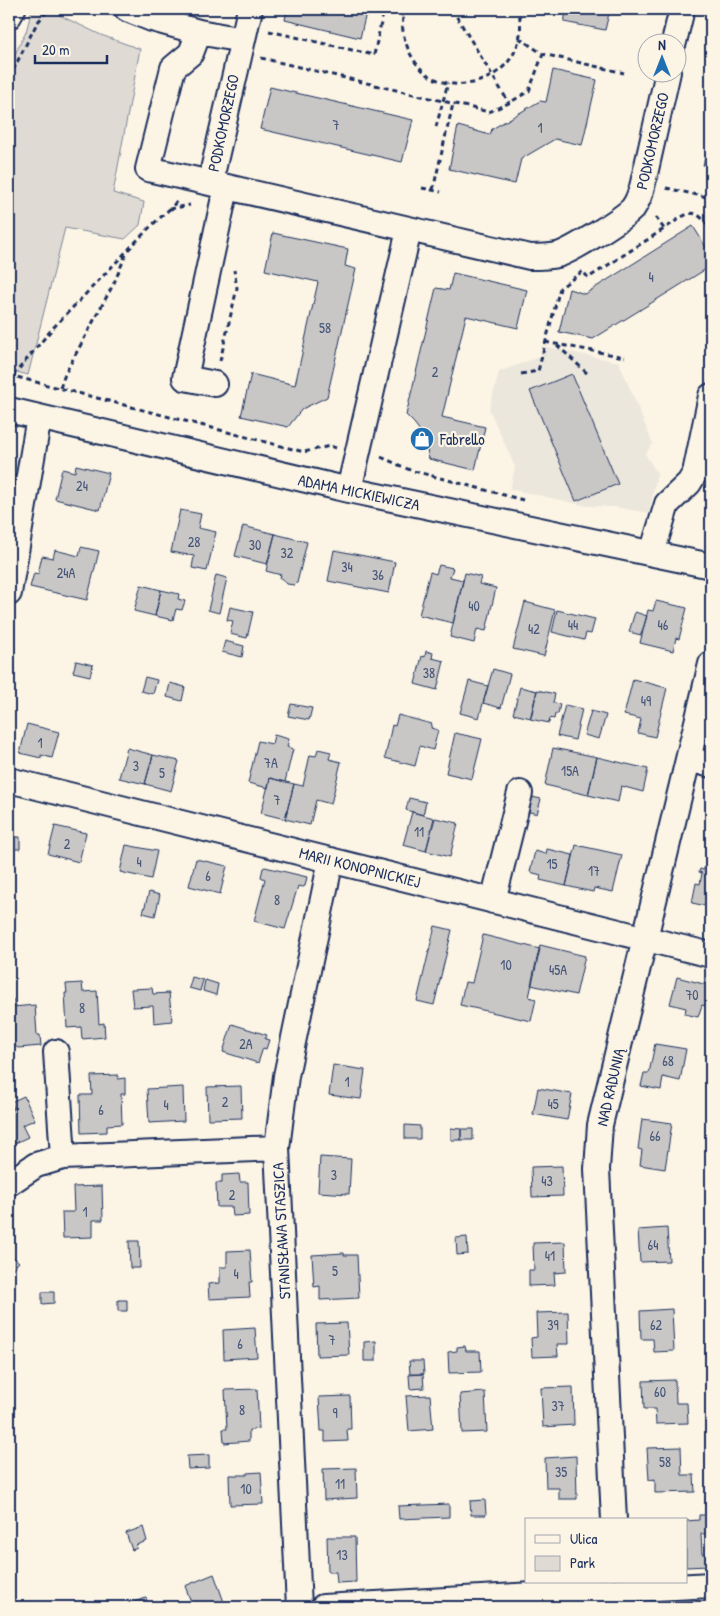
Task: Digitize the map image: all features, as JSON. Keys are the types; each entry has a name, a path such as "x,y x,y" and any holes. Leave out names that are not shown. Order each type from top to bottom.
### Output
{"street":[{"path":"9,16 13,9"},
{"path":"127,9 152,19 199,32 248,41"},
{"name":"PODKOMORZEGO","path":"250,9 248,41 209,183 530,257 558,255 570,250 625,215 634,207 640,196 666,82"},
{"path":"676,32 682,9"},
{"path":"199,32 191,53 173,68 148,169 209,183 185,378 215,384"},
{"path":"348,490 409,230"},
{"path":"652,553 667,504 690,483 695,473 711,396"},
{"name":"ADAMA MICKIEWICZA","path":"9,410 348,490 711,566"},
{"path":"9,593 39,417"},
{"name":"NAD RADUNIĄ","path":"614,1518 597,1169 600,1125 711,664"},
{"path":"688,759 711,764"},
{"name":"MARII KONOPNICKIEJ","path":"9,780 711,955"},
{"path":"493,901 520,793"},
{"name":"STANISŁAWA STASZICA","path":"299,1607 277,1148 286,1076 331,860"},
{"path":"56,1052 63,1157"},
{"path":"9,1183 36,1165 63,1157 277,1148"},
{"path":"323,1607 617,1593 711,1585"}],"path":[{"path":"9,78 37,23 49,9"},
{"path":"405,9 402,28 404,40 412,58 425,72 436,79 448,83 471,84 500,71 512,56 519,38 520,22 518,9"},
{"path":"452,9 509,103"},
{"path":"248,41 374,55 384,10 403,15"},
{"path":"519,38 543,54 624,73"},
{"path":"248,41 442,101 489,112 530,91 543,54"},
{"path":"436,127 448,83"},
{"path":"433,190 454,104"},
{"path":"14,376 52,329 128,249 173,206 209,183"},
{"path":"643,183 711,198"},
{"path":"422,188 440,192"},
{"path":"522,374 538,371 560,288 583,271 588,278 688,214 695,213 702,216 711,231"},
{"path":"655,216 664,228"},
{"path":"60,388 114,283 128,249"},
{"path":"215,384 238,288 232,263"},
{"path":"546,342 625,357"},
{"path":"557,345 589,375"},
{"path":"9,375 304,452 330,446"},
{"path":"382,457 410,470 532,502"}],"shaded area":[{"path":"542,346 619,362 653,444 645,454 657,473 649,513 614,507 587,506 510,489 515,467 489,409 499,372 541,356"}],"green space":[{"path":"32,9 57,9 59,15 101,35 140,49 113,193 144,202 140,225 125,239 65,228 28,375 9,370 9,66 26,32"}],"building":[{"path":"287,9 367,9 360,38 285,20"},
{"path":"567,9 610,9 605,30 564,22"},
{"path":"553,70 597,80 582,145 555,139 521,159 515,184 449,169 458,126 490,135 492,129 540,101 546,102"},
{"path":"270,87 413,120 402,162 260,129"},
{"path":"708,145 711,146 711,157 706,155"},
{"path":"706,155 711,157 711,174 708,173 709,167 703,165"},
{"path":"693,226 711,255 711,266 593,339 559,332 569,289 585,294"},
{"path":"273,233 348,249 345,266 356,269 327,397 302,409 288,427 241,416 251,374 295,385 318,282 265,270"},
{"path":"453,273 527,290 518,328 466,316 442,417 485,427 475,470 429,459 424,436 406,415 436,288 449,290"},
{"path":"572,374 618,484 576,501 530,391"},
{"path":"76,465 109,473 100,510 55,499 62,469 75,472"},
{"path":"180,510 201,514 198,528 216,532 207,571 192,568 194,556 171,552"},
{"path":"243,526 275,534 267,564 235,556"},
{"path":"275,534 307,542 297,583 294,585 287,584 280,578 281,575 266,571"},
{"path":"81,547 99,551 87,600 30,587 34,573 38,574 42,556 53,558 55,550 79,556"},
{"path":"334,550 395,562 389,593 328,581"},
{"path":"439,565 453,568 450,577 463,580 453,623 419,615 430,572 436,574"},
{"path":"465,573 481,577 479,584 496,588 486,631 477,629 474,643 450,637"},
{"path":"216,575 227,578 219,613 208,610"},
{"path":"141,585 161,590 155,616 134,611"},
{"path":"161,590 179,594 178,599 185,601 182,610 176,609 173,620 155,616"},
{"path":"656,601 687,608 679,639 676,638 673,651 640,643 648,610 653,611"},
{"path":"525,602 555,610 544,656 513,649"},
{"path":"230,607 253,612 247,638 230,634 233,621 227,620"},
{"path":"557,610 595,619 591,634 586,633 584,640 552,632"},
{"path":"635,612 647,616 641,635 629,632"},
{"path":"225,641 244,646 242,657 222,652"},
{"path":"426,651 433,653 432,658 444,661 437,690 415,684 422,656 425,657"},
{"path":"76,661 93,665 90,676 73,672"},
{"path":"493,669 510,674 501,708 483,703"},
{"path":"145,677 157,680 153,694 141,691"},
{"path":"633,679 667,688 655,737 638,733 641,719 624,715"},
{"path":"469,681 488,686 479,718 460,713"},
{"path":"170,683 185,687 182,701 167,697"},
{"path":"520,687 537,691 531,718 513,714"},
{"path":"537,690 555,694 553,703 560,704 558,714 555,714 554,719 550,718 549,723 530,719"},
{"path":"291,704 312,708 309,720 288,716"},
{"path":"565,705 582,709 575,740 557,736"},
{"path":"591,711 606,715 599,739 584,735"},
{"path":"398,715 432,724 431,728 438,730 433,750 420,746 415,766 385,758 392,725 395,726"},
{"path":"27,724 59,732 52,758 41,755 41,758 20,753"},
{"path":"455,733 482,739 472,779 446,773"},
{"path":"274,735 289,739 287,747 293,749 285,782 270,778 268,788 248,783 258,741 272,744"},
{"path":"127,748 153,755 145,784 119,778"},
{"path":"553,748 597,757 588,795 545,785"},
{"path":"318,749 331,752 329,759 341,762 331,804 316,800 310,825 285,819 294,784 303,786 310,755 316,756"},
{"path":"153,755 179,761 171,791 145,784"},
{"path":"597,757 648,769 643,792 621,786 618,802 588,795"},
{"path":"270,778 294,784 285,819 261,813"},
{"path":"527,796 541,799 537,814 523,810"},
{"path":"409,798 426,802 423,815 406,810"},
{"path":"412,812 434,818 426,851 403,845"},
{"path":"435,818 458,823 450,857 426,851"},
{"path":"711,824 711,839 708,839"},
{"path":"55,826 86,833 79,862 48,854"},
{"path":"9,827 10,837 20,837 20,849 11,849 11,860 9,860"},
{"path":"126,845 157,851 151,879 120,872"},
{"path":"576,845 622,855 613,892 594,888 593,892 566,886"},
{"path":"547,849 573,855 566,886 540,880 541,875 530,872 535,851 546,854"},
{"path":"196,859 227,866 220,894 189,886"},
{"path":"706,860 711,862 711,907 692,903 696,883 700,884 702,873 699,872 700,869 704,870"},
{"path":"265,867 307,877 305,886 298,886 285,929 254,921 265,879 261,877"},
{"path":"149,892 160,895 155,916 143,913"},
{"path":"435,926 452,930 434,1005 417,1001"},
{"path":"483,935 540,949 529,997 536,999 531,1021 460,1005 465,982 472,983"},
{"path":"540,945 585,956 576,995 531,985"},
{"path":"192,977 203,980 200,991 189,988"},
{"path":"677,977 711,986 711,1007 702,1005 698,1017 685,1014 686,1008 670,1004"},
{"path":"205,980 218,984 216,995 203,991"},
{"path":"82,983 83,992 97,991 99,1024 104,1023 105,1037 82,1039 81,1027 67,1028 66,984"},
{"path":"152,988 153,994 169,993 172,1021 154,1023 153,1006 133,1007 131,989"},
{"path":"9,999 13,999 13,1007 35,1005 37,1035 40,1035 41,1046 18,1048 9,1042"},
{"path":"232,1024 267,1035 265,1039 269,1040 266,1049 263,1048 258,1063 223,1052"},
{"path":"655,1044 686,1049 680,1081 663,1077 661,1090 641,1086 644,1073 649,1073"},
{"path":"333,1065 365,1070 361,1099 329,1095"},
{"path":"118,1075 118,1079 125,1078 125,1094 121,1094 122,1124 107,1125 107,1132 81,1133 80,1095 92,1095 91,1076"},
{"path":"241,1086 242,1118 208,1119 207,1087"},
{"path":"183,1087 184,1121 149,1123 147,1089"},
{"path":"538,1088 572,1094 567,1120 533,1114"},
{"path":"24,1096 35,1120 22,1125 28,1137 9,1146 9,1111 14,1109 11,1102"},
{"path":"642,1119 672,1123 665,1169 640,1165 642,1150 638,1149"},
{"path":"405,1125 420,1126 420,1139 405,1139"},
{"path":"451,1128 461,1129 461,1140 451,1140"},
{"path":"461,1129 473,1129 473,1140 461,1140"},
{"path":"320,1157 351,1159 349,1194 318,1192"},
{"path":"562,1166 563,1196 532,1197 531,1167"},
{"path":"239,1174 240,1182 248,1182 249,1215 233,1216 232,1207 217,1207 216,1183 222,1183 222,1175"},
{"path":"102,1186 103,1220 93,1220 93,1237 63,1238 62,1212 74,1212 73,1187"},
{"path":"667,1228 669,1261 640,1262 638,1230"},
{"path":"467,1237 468,1254 457,1255 456,1238"},
{"path":"129,1241 139,1241 140,1268 130,1268"},
{"path":"565,1242 566,1272 554,1273 555,1285 529,1286 529,1270 534,1270 533,1243"},
{"path":"250,1250 252,1282 249,1282 250,1297 209,1299 208,1284 220,1283 220,1267 227,1267 227,1251"},
{"path":"9,1253 19,1262 9,1273"},
{"path":"344,1253 344,1255 357,1255 359,1298 320,1300 320,1286 314,1287 312,1255"},
{"path":"42,1292 54,1292 54,1303 42,1304"},
{"path":"118,1300 127,1300 127,1311 118,1311"},
{"path":"672,1309 674,1351 654,1352 653,1339 641,1339 640,1311"},
{"path":"568,1312 569,1344 557,1344 558,1356 532,1357 531,1338 537,1337 536,1313"},
{"path":"347,1323 349,1355 317,1356 316,1324"},
{"path":"255,1328 257,1357 224,1359 223,1330"},
{"path":"376,1341 376,1361 364,1361 364,1342"},
{"path":"465,1346 466,1351 480,1351 481,1372 449,1373 448,1352 457,1351 457,1347"},
{"path":"409,1361 423,1361 424,1374 410,1374"},
{"path":"423,1374 424,1388 410,1389 409,1375"},
{"path":"675,1380 676,1403 687,1403 688,1423 656,1424 655,1409 644,1409 643,1381"},
{"path":"573,1387 574,1425 543,1427 541,1388"},
{"path":"257,1389 259,1429 249,1430 249,1441 224,1443 223,1429 227,1429 225,1390"},
{"path":"485,1392 487,1432 462,1433 460,1394"},
{"path":"430,1395 433,1429 409,1431 406,1396"},
{"path":"350,1396 351,1429 347,1429 348,1441 325,1442 325,1431 321,1431 319,1397"},
{"path":"681,1447 682,1475 694,1475 695,1492 655,1493 655,1479 649,1480 647,1448"},
{"path":"209,1455 209,1468 188,1469 187,1456"},
{"path":"576,1456 577,1499 559,1499 559,1488 546,1488 545,1458"},
{"path":"356,1468 357,1498 324,1500 323,1469"},
{"path":"261,1472 263,1504 230,1505 229,1475 247,1475 247,1473"},
{"path":"485,1500 486,1515 471,1515 470,1501"},
{"path":"449,1504 449,1517 399,1519 398,1506"},
{"path":"699,1515 710,1515 711,1534 701,1534 702,1554 707,1554 708,1566 688,1567 688,1521 699,1520"},
{"path":"143,1527 147,1541 136,1545 137,1548 132,1550 126,1533"},
{"path":"327,1537 355,1537 356,1582 337,1583 336,1572 328,1572"},
{"path":"9,1573 13,1585 9,1586"},
{"path":"214,1574 224,1602 209,1607 193,1607 185,1586"},
{"path":"146,1598 149,1607 119,1607"},
{"path":"698,1601 699,1607 684,1607 683,1602"}],"place":[{"name":"Fabrello","path":"422,439"}]}
